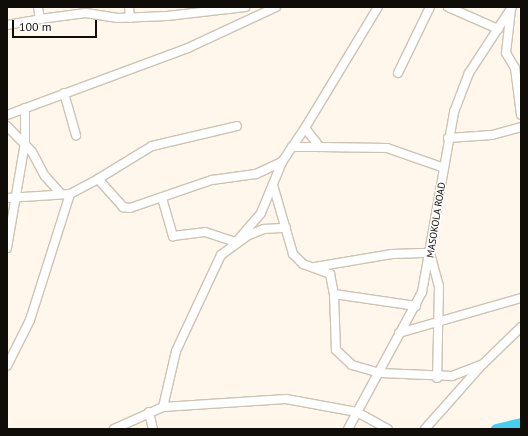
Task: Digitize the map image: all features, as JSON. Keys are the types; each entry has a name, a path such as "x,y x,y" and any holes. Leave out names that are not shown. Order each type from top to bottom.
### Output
{"street":[{"path":"38,7 40,19"},
{"path":"129,7 130,18"},
{"path":"7,25 86,13 130,18 245,7"},
{"path":"7,115 188,48 276,7"},
{"path":"162,406 176,351 209,276 221,255 254,223 273,185 282,162 305,128 378,7"},
{"path":"398,73 430,7"},
{"path":"448,7 498,29"},
{"path":"511,8 506,53 515,71 520,117"},
{"name":"MASOKOLA ROAD","path":"348,429 416,306 430,253 448,138 454,112 469,74 511,8"},
{"path":"64,93 76,135"},
{"path":"7,248 10,198 25,143 24,108"},
{"path":"7,126 25,143 45,176 61,194"},
{"path":"10,198 70,194 152,146 237,126"},
{"path":"448,138 492,135 521,127"},
{"path":"305,128 320,147"},
{"path":"292,148 387,148 444,168"},
{"path":"98,179 127,208 162,198 212,180 256,174 282,162"},
{"path":"273,185 295,258 330,274 334,294 336,350 352,365 380,373 436,378 452,376 482,364"},
{"path":"7,366 30,320 70,194"},
{"path":"162,198 172,236 205,232 236,242 264,229 286,228"},
{"path":"315,266 392,254 430,253 439,286 436,378"},
{"path":"334,294 416,306"},
{"path":"400,333 521,298"},
{"path":"425,429 482,364 521,327"},
{"path":"114,429 162,406 286,399 357,412 388,429"},
{"path":"149,412 153,429"}],"waterway":[{"path":"496,429 521,423"}]}
